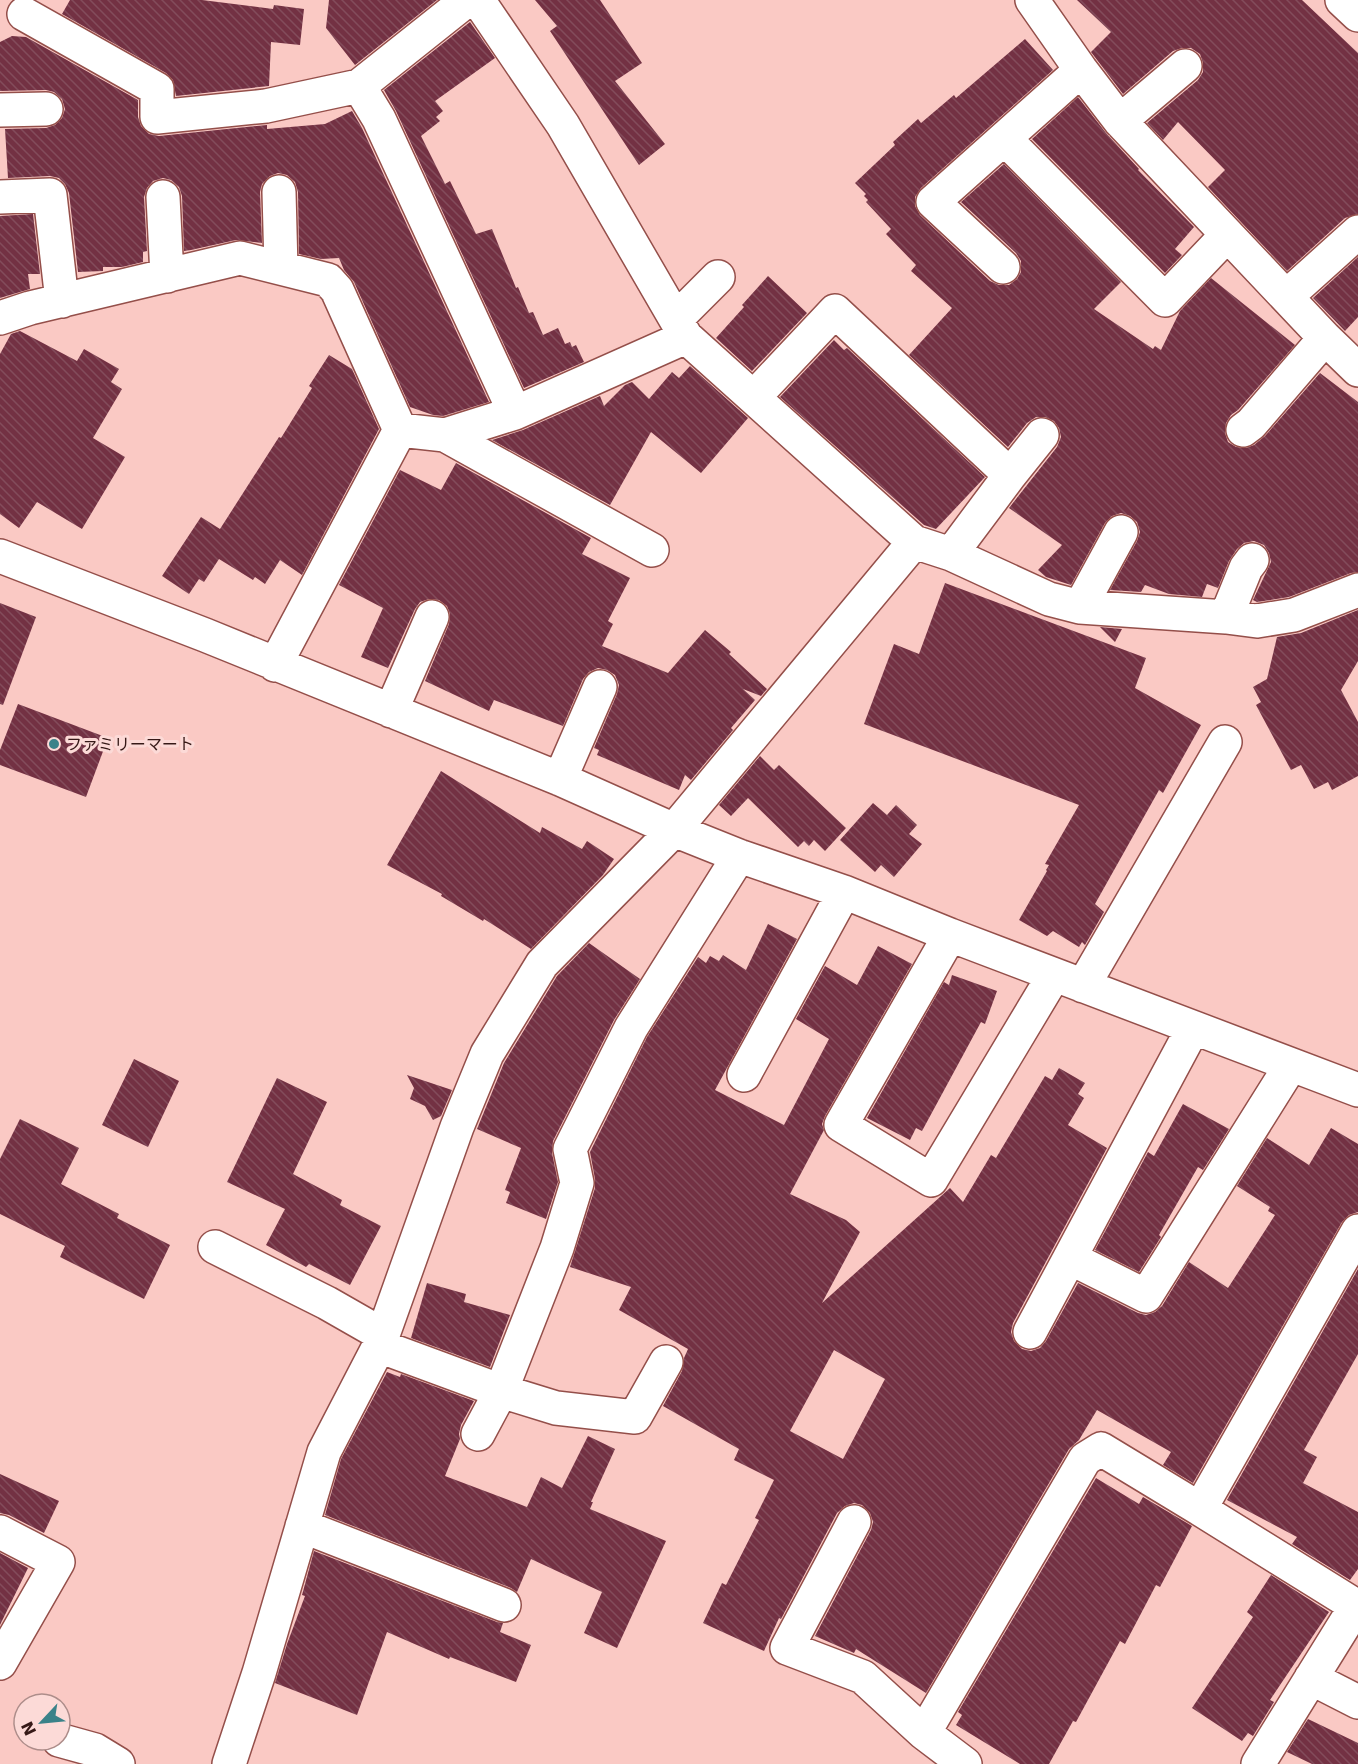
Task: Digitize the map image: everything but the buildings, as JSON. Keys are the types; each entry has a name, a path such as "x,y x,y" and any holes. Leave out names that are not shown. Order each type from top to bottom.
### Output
{"street":[{"path":"23,15 157,89 157,117 266,106 359,86 467,0"},
{"path":"478,0 563,125 681,328 914,542 951,554 1049,599 1080,607 1257,621 1294,615 1358,591"},
{"path":"1032,0 1120,122 1358,370"},
{"path":"1342,0 1358,15"},
{"path":"1120,122 1185,66"},
{"path":"1003,267 933,202 1081,70"},
{"path":"359,86 379,119 515,413"},
{"path":"0,110 46,109"},
{"path":"1005,139 1165,300 1227,235"},
{"path":"279,192 281,268"},
{"path":"0,197 50,195 62,301"},
{"path":"163,197 167,276"},
{"path":"1287,296 1358,232"},
{"path":"0,318 240,258 328,280 337,290 400,430"},
{"path":"446,435 515,413 681,328 718,277"},
{"path":"754,397 835,311 1010,475"},
{"path":"1242,430 1251,424 1325,338"},
{"path":"400,430 446,435 652,550"},
{"path":"275,665 400,430"},
{"path":"951,554 1042,435"},
{"path":"1080,607 1121,532"},
{"path":"229,1764 259,1673 324,1452 381,1340 457,1127 487,1054 542,964 674,830 914,542"},
{"path":"0,556 206,635 560,779 674,830 739,856 843,892 1358,1090"},
{"path":"1226,617 1246,568 1252,560"},
{"path":"391,711 432,617"},
{"path":"560,779 600,687"},
{"path":"950,935 840,1125 931,1180 1069,980 1225,742"},
{"path":"478,1434 501,1391 557,1248 577,1183 570,1149 632,1028 739,856"},
{"path":"744,1075 843,892"},
{"path":"1030,1332 1193,1028"},
{"path":"1070,1258 1146,1296 1291,1065"},
{"path":"1200,1509 1358,1231"},
{"path":"215,1247 327,1303 381,1340 501,1391 556,1408 635,1417 666,1362"},
{"path":"924,1733 1085,1459 1101,1449 1356,1606 1258,1764"},
{"path":"854,1522 787,1648 863,1677 924,1733 965,1764"},
{"path":"302,1526 504,1605"},
{"path":"0,1532 58,1562 0,1663"},
{"path":"1311,1678 1358,1702"},
{"path":"72,1744 95,1750 118,1764"}],"place":[{"name":"ファミリーマート","path":"54,744"}]}
